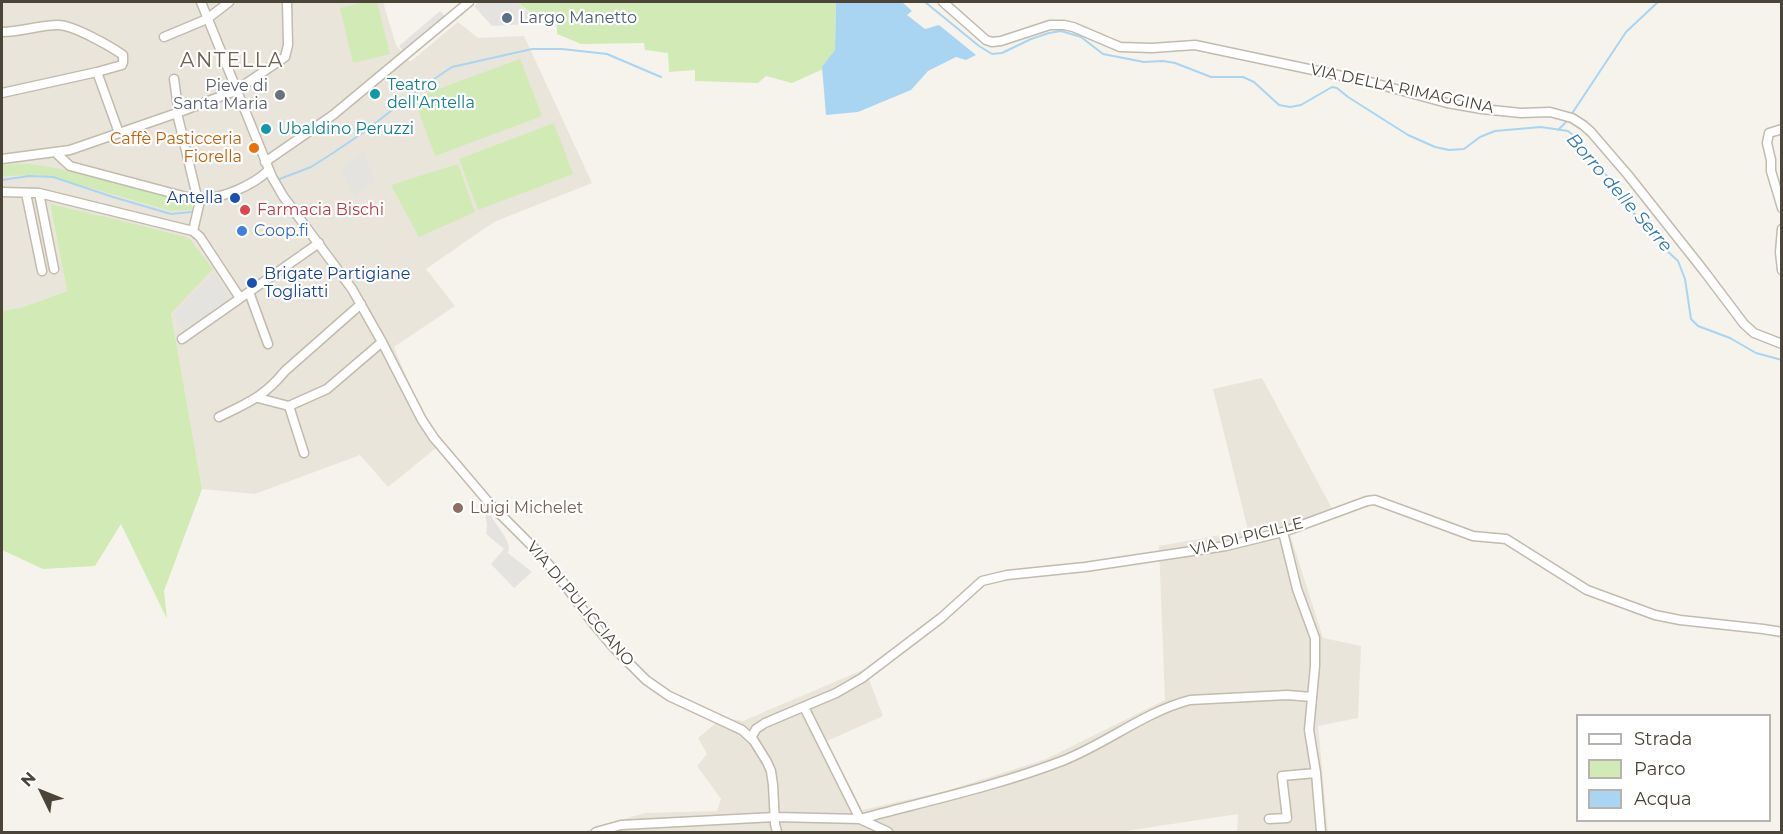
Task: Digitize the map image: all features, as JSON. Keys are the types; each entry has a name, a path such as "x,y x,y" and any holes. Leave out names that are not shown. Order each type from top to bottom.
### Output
{"street":[{"name":"VIA DI PULICCIANO","path":"201,2 267,166 283,196 352,289 382,342 416,411 434,438 490,504 548,563 592,622 646,680 661,691 697,710 738,728 751,738 771,771 777,832"},
{"path":"164,37 207,19 229,2"},
{"path":"2,159 70,150 236,91 285,57 288,45 287,2"},
{"path":"56,153 70,166 198,200 213,199 262,176 267,166 469,2"},
{"name":"VIA DELLA RIMAGGINA","path":"943,2 986,40 993,42 1050,25 1064,25 1120,47 1152,48 1195,45 1370,82 1447,103 1521,113 1550,112 1572,118 1591,132 1628,175 1744,324 1754,333 1782,344"},
{"path":"2,32 60,25 70,27 123,55 122,65 2,93"},
{"path":"98,72 119,133"},
{"path":"174,79 177,113 199,205 193,231"},
{"path":"1782,129 1772,131 1767,136 1767,143 1771,171 1782,208"},
{"path":"2,192 39,193 193,231 200,237 240,298"},
{"path":"26,193 42,271"},
{"path":"39,193 54,269"},
{"path":"1782,228 1780,252 1782,270"},
{"path":"182,339 319,243"},
{"path":"249,292 268,344"},
{"path":"219,417 258,398 361,304"},
{"path":"258,398 289,406 327,389 382,342"},
{"path":"289,406 304,453"},
{"name":"VIA DI PICILLE","path":"751,738 756,729 765,723 836,693 862,678 940,618 982,581 1007,575 1085,567 1226,546 1283,532 1367,501 1381,501 1473,536 1506,539 1587,590 1654,615 1782,632"},
{"path":"1283,532 1297,590 1315,638 1310,730 1321,832"},
{"path":"596,832 775,817 860,819 983,787 1064,760 1147,717 1182,702 1287,695 1312,697"},
{"path":"804,707 860,819 888,832"},
{"name":"VIA DI PICILLE","path":"738,728 765,723"},
{"path":"1269,819 1287,818 1282,776 1316,773"}],"shaded area":[{"path":"2,2 383,2 396,45 410,62 458,22 478,38 524,36 592,183 494,222 426,269 455,306 394,347 423,418 441,444 388,487 360,455 255,494 202,489 171,313 50,205 67,291 23,307 2,311"},
{"name":"Largo Manetto","path":"479,2 517,2 528,12 529,24 492,26 474,6"},
{"path":"440,11 448,19 405,54 399,46"},
{"path":"364,151 374,182 355,196 340,169"},
{"path":"214,273 231,299 183,330 173,315"},
{"path":"1262,378 1336,516 1290,534 1323,638 1361,646 1358,718 1318,726 1328,832 1237,832 1238,814 1119,832 584,832 645,813 717,811 721,799 697,766 707,754 698,738 722,718 743,721 865,669 883,716 827,741 862,810 946,791 1046,759 1165,700 1159,546 1248,530 1213,389"},
{"path":"485,514 491,516 505,537 509,546 508,553 532,572 514,588 491,564 504,549 486,534"}],"green space":[{"path":"365,2 377,2 390,54 353,63 340,8"},
{"path":"517,2 836,2 835,50 821,70 792,83 766,76 758,83 695,81 695,70 669,72 668,53 645,50 644,43 581,44 557,34 556,16 535,14"},
{"path":"520,59 542,116 435,156 414,98"},
{"path":"554,123 573,174 478,210 459,159"},
{"path":"28,164 111,181 192,204 192,210 171,211 53,177 2,176 2,165"},
{"path":"458,164 475,212 419,237 391,185"},
{"path":"50,204 189,238 213,269 171,313 202,489 164,591 167,619 121,524 95,566 43,569 2,550 2,311 23,307 67,291"}],"water":[{"path":"836,2 902,2 912,11 907,15 925,29 939,25 976,55 966,60 956,57 928,71 911,90 858,112 826,115 822,67 835,50"}],"waterway":[{"name":"Borro delle Serre","path":"925,2 992,54 1002,53 1031,39 1061,31 1081,37 1103,54 1144,62 1175,63 1211,77 1243,77 1254,82 1279,105 1290,107 1301,105 1332,87 1337,88 1408,135 1435,147 1449,150 1464,149 1480,137 1495,131 1541,127 1568,131 1579,140 1633,212 1678,261 1685,279 1691,319 1698,326 1730,338 1756,353 1782,360"},
{"path":"1571,115 1626,32 1658,2"},
{"path":"277,180 311,167 333,153 452,67 532,49 562,49 607,54 661,77"},
{"path":"1558,130 1568,120"},
{"path":"2,180 29,176 53,177 171,214 191,212"}],"place":[{"name":"Largo Manetto","path":"507,18"},
{"name":"Teatro dell'Antella","path":"375,94"},
{"name":"Pieve di Santa Maria","path":"280,95"},
{"name":"Ubaldino Peruzzi","path":"266,129"},
{"name":"Caffè Pasticceria Fiorella","path":"254,148"},
{"name":"Antella","path":"235,198"},
{"name":"Farmacia Bischi","path":"245,210"},
{"name":"Coop.fi","path":"242,231"},
{"name":"Brigate Partigiane Togliatti","path":"252,283"},
{"name":"Luigi Michelet","path":"458,508"}],"district":[{"name":"ANTELLA","path":"232,61"}]}
